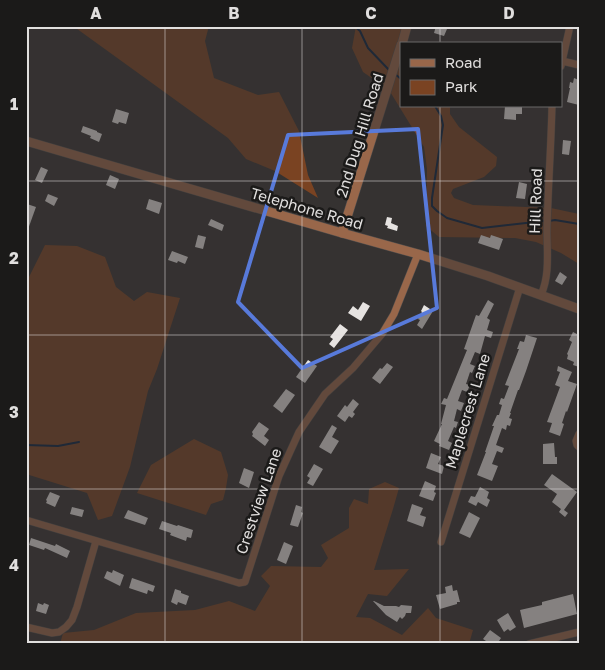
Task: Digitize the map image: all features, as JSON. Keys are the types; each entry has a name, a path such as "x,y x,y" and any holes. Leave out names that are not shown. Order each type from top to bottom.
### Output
{"street":[{"name":"2nd Dug Hill Road","path":"402,42 407,26"},
{"path":"570,26 562,63 579,65"},
{"name":"2nd Dug Hill Road","path":"342,233 400,47"},
{"name":"Hill Road","path":"541,295 547,276 552,108"},
{"name":"Telephone Road","path":"26,141 418,254 520,287 579,309"},
{"name":"Crestview Lane","path":"96,541 239,583 245,582 278,476 299,432 325,394 353,368 382,334 394,314 418,254"},
{"name":"Maplecrest Lane","path":"441,542 520,287"},
{"path":"579,434 576,442 579,448"},
{"path":"26,520 96,541 72,620 59,632 52,633 26,627"},
{"path":"529,644 579,632"}],"highlighted area":[{"path":"418,129 437,308 302,368 238,302 288,135"}],"green space":[{"path":"73,26 209,26 205,41 214,78 258,95 279,92 299,131 308,175 318,198 275,171 246,159 228,138"},
{"path":"356,26 401,26 405,42 400,42 400,108 389,90 363,72 352,48"},
{"path":"400,108 450,108 450,114 459,127 497,157 496,166 484,177 453,189 451,193 454,198 473,205 551,208 579,214 579,264 561,253 536,242 515,238 439,237 426,226 427,169 424,147"},
{"path":"45,245 77,246 105,257 116,287 134,301 147,292 180,298 148,391 130,467 112,516 98,520 87,493 26,474 26,277 29,277"},
{"path":"194,439 221,452 228,475 223,500 211,504 206,515 137,493 151,465"},
{"path":"385,482 399,488 374,570 409,569 387,596 368,594 356,617 370,618 402,635 428,608 436,618 473,630 469,644 60,644 63,633 94,630 136,613 195,610 229,601 255,611 270,586 261,576 271,566 321,567 328,558 321,545 349,528 349,508 354,499 368,504 369,489"}],"building":[{"path":"436,26 443,26 447,29 444,36 434,33"},
{"path":"574,78 579,80 579,105 567,102 570,82 573,83"},
{"path":"505,108 522,108 522,114 516,114 516,120 504,119"},
{"path":"116,109 129,113 126,124 112,122"},
{"path":"83,126 102,134 99,142 81,132"},
{"path":"563,140 571,141 569,155 562,154"},
{"path":"41,167 48,170 42,183 35,180"},
{"path":"110,175 119,179 115,189 106,185"},
{"path":"519,182 527,184 525,199 516,198"},
{"path":"48,194 58,198 54,206 45,201"},
{"path":"149,199 162,203 159,214 146,209"},
{"path":"27,204 36,207 27,232 26,206"},
{"path":"387,217 392,218 391,223 398,226 397,231 387,228 388,226 385,225"},
{"path":"211,219 224,225 222,231 208,225"},
{"path":"198,235 206,237 203,249 195,247"},
{"path":"481,235 490,238 491,235 503,239 499,250 478,243"},
{"path":"172,251 188,257 185,264 168,260"},
{"path":"560,272 567,277 562,285 555,281"},
{"path":"488,300 494,304 487,318 490,320 487,330 493,332 491,338 485,336 480,354 475,352 470,364 475,366 472,373 470,372 466,384 470,385 467,392 462,390 458,401 464,403 461,411 457,409 454,421 458,422 448,441 452,443 449,450 439,446 440,444 434,441 442,424 446,405 441,404 444,398 447,399 467,350 464,349 476,315 479,316"},
{"path":"363,302 370,306 361,321 348,313 353,306 358,310"},
{"path":"424,305 433,311 422,329 417,325"},
{"path":"340,324 348,330 334,348 329,344 333,339 330,337"},
{"path":"573,332 579,335 579,367 573,365 574,362 567,359 572,342 569,340"},
{"path":"526,335 537,338 510,413 509,418 512,419 510,426 507,425 506,430 502,428 496,445 504,448 502,453 497,451 492,464 498,466 492,481 477,475 494,426 492,426 497,415 499,415 502,405 499,404 501,398 504,399 509,386 505,385 519,349 517,349 520,341 524,342"},
{"path":"308,360 317,366 305,383 296,377"},
{"path":"387,363 393,367 380,384 372,378"},
{"path":"558,366 572,372 568,381 577,384 562,423 564,424 560,436 549,432 552,423 547,422 560,387 555,385 560,372 557,371"},
{"path":"286,389 295,395 282,413 273,406"},
{"path":"353,399 359,404 353,412 355,414 352,418 349,416 345,422 337,416 345,405 347,407"},
{"path":"259,422 269,429 264,436 269,440 265,446 252,436 252,432"},
{"path":"332,425 337,428 332,437 339,441 331,454 319,447"},
{"path":"554,443 557,464 543,464 543,444"},
{"path":"431,453 441,457 438,464 444,466 442,474 426,468"},
{"path":"314,464 323,469 313,486 307,483 310,478 307,476"},
{"path":"244,468 254,472 249,488 239,483"},
{"path":"552,474 577,492 564,510 568,513 565,517 559,512 561,509 552,502 557,494 544,485"},
{"path":"425,481 436,486 433,501 419,496"},
{"path":"480,487 489,492 487,498 490,500 487,507 478,502 476,506 468,502 471,496 475,497"},
{"path":"50,492 60,496 55,507 46,503"},
{"path":"412,504 423,508 420,515 426,517 423,527 407,521"},
{"path":"296,505 302,507 301,512 303,513 298,527 290,525"},
{"path":"72,507 84,510 82,517 70,514"},
{"path":"128,510 148,518 145,525 124,518"},
{"path":"469,512 480,518 470,538 459,533"},
{"path":"162,521 193,530 191,538 187,537 186,541 159,529"},
{"path":"31,538 55,546 56,544 70,551 67,558 45,548 44,550 29,545"},
{"path":"284,542 293,546 286,564 277,560"},
{"path":"113,570 124,575 120,586 104,578 107,571 112,573"},
{"path":"132,578 155,586 153,592 148,590 147,594 129,588"},
{"path":"452,585 453,591 457,590 460,602 440,609 436,595 446,593 445,587"},
{"path":"175,589 189,596 186,605 178,602 177,605 171,602"},
{"path":"573,594 577,614 524,628 520,610 542,605 542,602"},
{"path":"373,601 384,606 412,606 411,613 406,613 397,622 386,615"},
{"path":"38,603 49,605 46,614 36,611"},
{"path":"508,613 516,627 504,632 497,620"},
{"path":"490,630 501,638 497,644 484,644 486,641 483,639"}],"waterway":[{"path":"354,26 360,31 368,48 389,70"},
{"path":"395,74 400,78"},
{"path":"436,108 443,125 432,206 447,218 482,228 544,221"},
{"path":"549,221 555,220 579,224"},
{"path":"26,445 58,446 79,442"}]}
